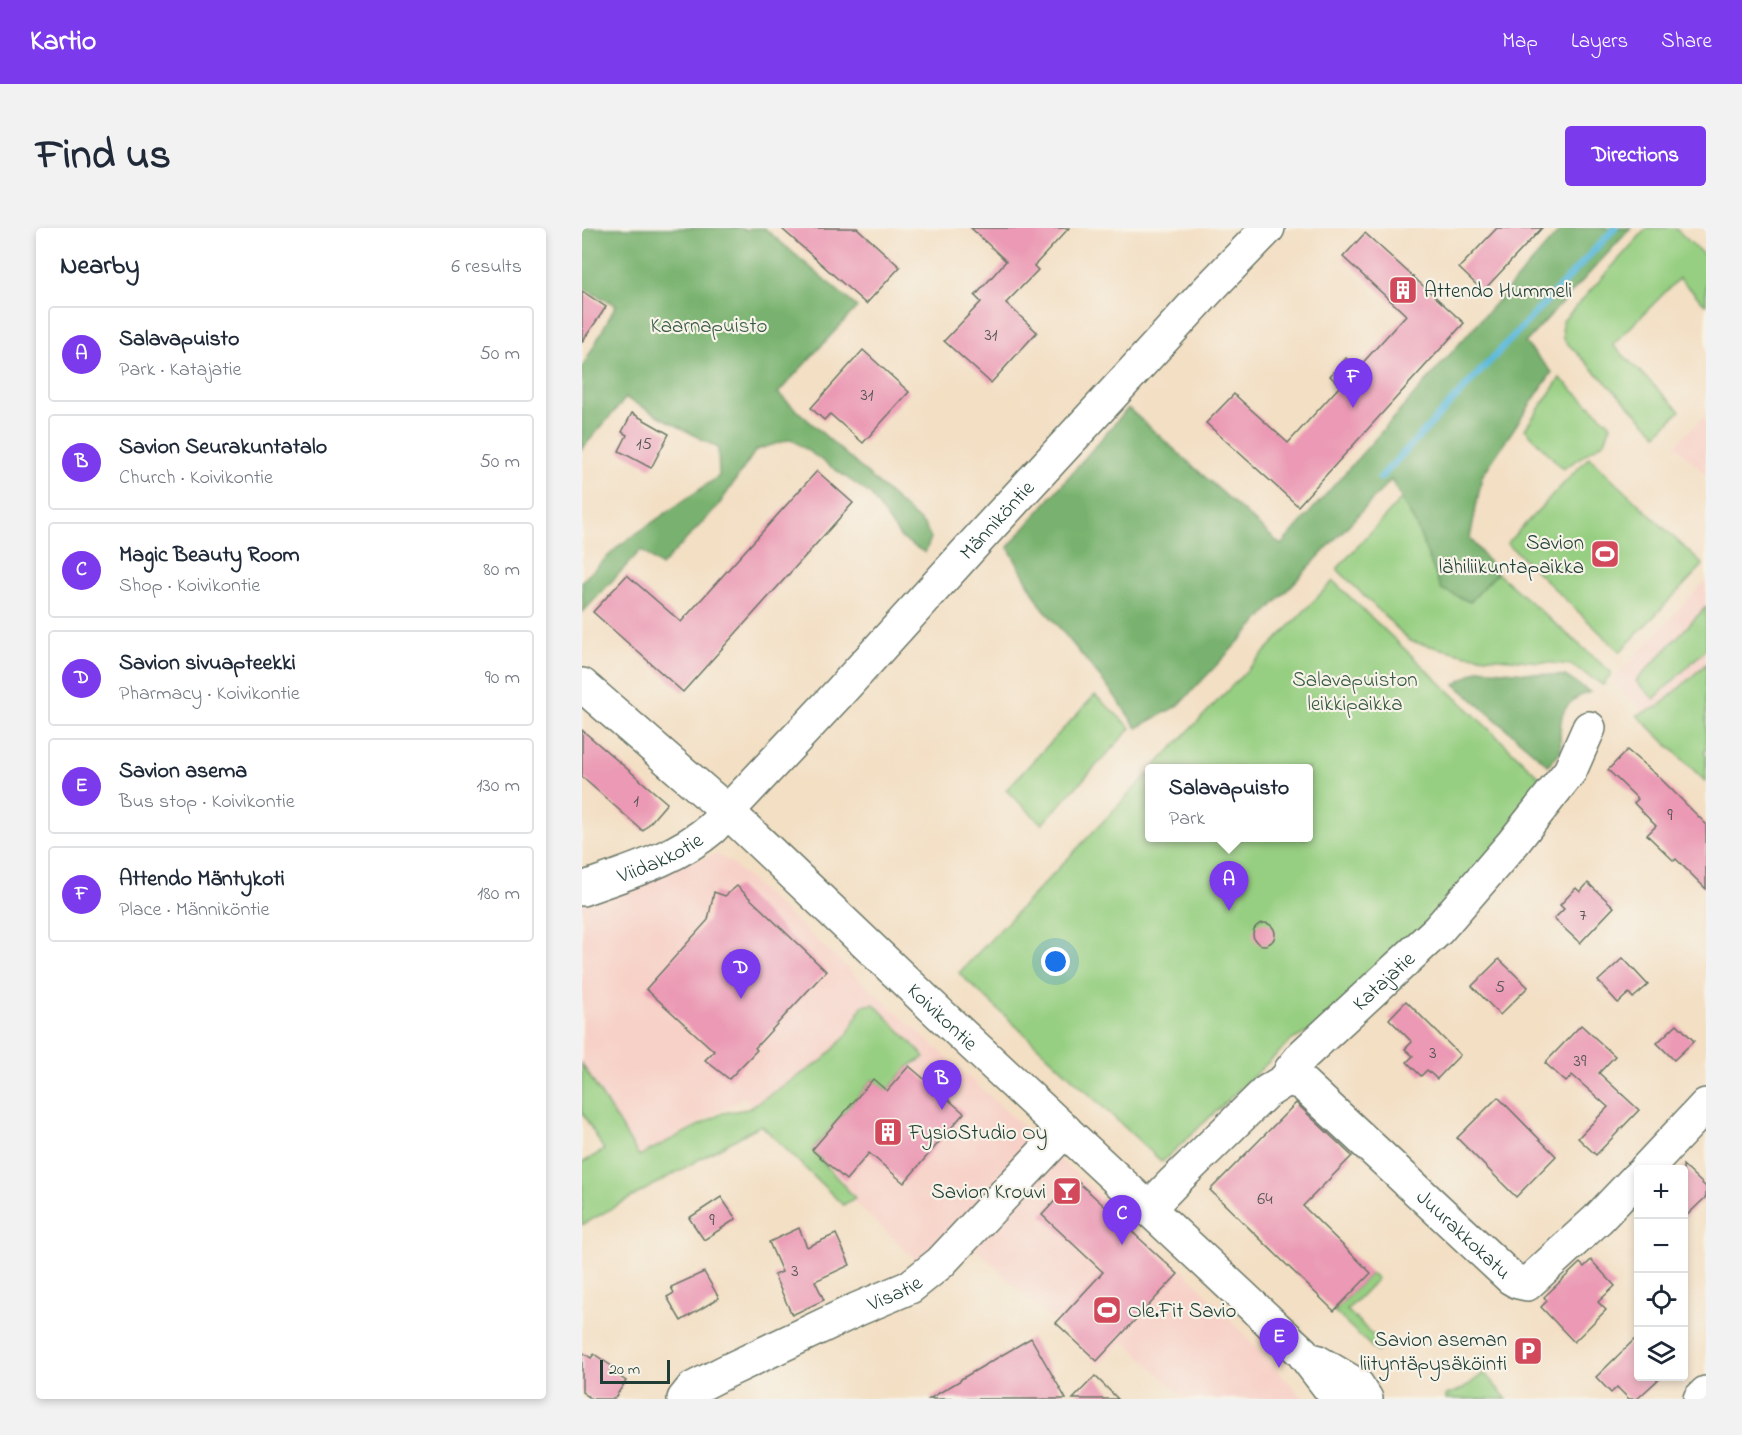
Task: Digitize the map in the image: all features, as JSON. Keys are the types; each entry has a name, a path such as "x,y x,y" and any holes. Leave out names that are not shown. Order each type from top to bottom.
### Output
{"street":[{"name":"Männiköntie","path":"728,812 1206,291 1268,228"},
{"name":"Koivikontie","path":"582,685 728,812 940,1014 1302,1352 1338,1399"},
{"name":"Katajatie","path":"1149,1208 1265,1093 1287,1079 1303,1055 1438,930 1494,866 1570,771 1589,728"},
{"name":"Viidakkotie","path":"582,889 635,870 697,841 728,812"},
{"name":"Juurakkokatu","path":"1287,1079 1302,1083 1511,1278 1518,1282 1527,1284 1598,1219 1634,1181"},
{"path":"1652,1165 1701,1123"},
{"name":"Visatie","path":"684,1399 692,1389 725,1372 910,1287 940,1263 1065,1130"},
{"name":"Koivikontie","path":"1302,1352 1358,1385 1366,1399"},
{"path":"1700,1399 1706,1393"}],"shaded area":[{"path":"1706,415 1706,475 1675,445"},
{"path":"1706,580 1706,771 1612,681"},
{"path":"716,854 730,862 1192,1279 1304,1399 1185,1399 1124,1341 1099,1365 961,1235 926,1270 744,1097 639,1157 582,1064 582,897"}],"green space":[{"name":"Kaarnapuisto","path":"582,228 740,228 746,230 764,228 857,307 778,393 925,526 931,538 925,553 901,538 870,494 791,439 756,450 718,506 661,566 641,550 583,612 582,581 620,545 719,476 718,448 626,398 582,449 582,368 616,305 582,288"},
{"path":"1562,228 1631,228 1525,343 1552,372 1482,476 1470,538 1497,573 1470,602 1441,589 1416,525 1391,480 1179,705 1137,728 1112,692 1040,604 1008,547 1128,408 1281,545"},
{"path":"1647,228 1674,228 1706,257 1706,305 1679,278 1613,345 1680,411 1657,434 1563,339 1562,322"},
{"name":"Savion lähiliikuntapaikka","path":"1560,378 1611,425 1605,441 1563,469 1525,429"},
{"name":"Savion lähiliikuntapaikka","path":"1589,457 1703,565 1620,652 1507,543"},
{"path":"1402,498 1416,525 1470,602 1497,573 1612,673 1603,685 1571,665 1467,655 1410,641 1337,569"},
{"name":"Salavapuiston leikkipaikka","path":"1333,581 1550,787 1409,943 1314,1029 1292,1040 1162,1162 959,973 1145,777 1145,842 1313,842 1313,764 1157,764"},
{"path":"1706,607 1706,649 1654,699 1636,681"},
{"path":"1706,664 1706,750 1704,753 1706,755 1706,782 1637,715 1658,707"},
{"path":"1480,669 1565,676 1590,692 1579,696 1566,707 1561,722 1561,751 1548,765 1455,684"},
{"path":"1095,695 1131,728 1042,824 1006,790"},
{"path":"874,1004 925,1057 909,1066 887,1091 873,1079 812,1150 855,1198 843,1205 761,1125 582,1225 582,1163 604,1150 582,1112 582,1064 639,1156 723,1113 748,1109 823,1060 847,1035 862,1006"},
{"path":"1371,1273 1377,1279 1347,1310 1383,1345 1377,1352 1334,1311"},
{"path":"1484,1373 1507,1399 1446,1399 1446,1395 1463,1389"}],"building":[{"path":"781,228 857,228 900,267 866,304"},
{"path":"971,228 1069,228 1034,266 1038,270 1006,303 1037,332 991,383 944,341 981,302 975,296 1006,261"},
{"name":"Attendo Hummeli","path":"1497,228 1542,228 1483,291 1459,268"},
{"path":"1365,233 1464,323 1298,506 1206,423 1234,394 1288,443 1340,386 1330,376 1346,358 1358,368 1406,315 1343,257"},
{"path":"582,291 606,307 582,342"},
{"path":"863,350 909,392 863,443 830,414 824,420 811,408"},
{"path":"632,413 669,434 651,468 619,451 627,435 622,432"},
{"path":"817,471 853,503 683,692 593,612 627,575 681,622"},
{"path":"582,730 667,803 643,831 582,777"},
{"path":"1627,750 1659,777 1706,824 1706,889 1676,859 1674,861 1647,835 1656,826 1634,803 1638,799 1608,770"},
{"path":"1588,883 1614,907 1580,943 1554,919 1564,909 1560,905 1576,888 1580,892"},
{"path":"737,886 826,971 729,1079 705,1060 714,1051 646,989 708,920 714,892 725,896"},
{"path":"1264,923 1272,926 1275,934 1272,942 1264,945 1256,942 1253,934 1256,926"},
{"path":"1623,958 1648,985 1633,998 1629,993 1618,1003 1598,981"},
{"path":"1499,959 1528,987 1500,1015 1472,986"},
{"path":"1406,1001 1460,1055 1437,1079 1427,1070 1421,1076 1407,1062 1413,1056 1405,1049 1412,1042 1389,1019"},
{"path":"1677,1024 1694,1041 1674,1060 1657,1043"},
{"path":"1581,1025 1615,1056 1599,1073 1639,1110 1596,1155 1578,1138 1608,1107 1572,1075 1566,1082 1545,1063"},
{"name":"FysioStudio Oy","path":"909,1066 964,1113 904,1183 869,1153 846,1180 812,1150 873,1079 887,1091"},
{"path":"1498,1097 1556,1156 1516,1197 1457,1138"},
{"path":"1296,1103 1352,1156 1303,1206 1371,1273 1334,1311 1210,1190"},
{"path":"1688,1170 1706,1187 1706,1197 1688,1214"},
{"path":"1075,1179 1178,1274 1097,1361 1056,1323 1103,1272 1042,1215"},
{"path":"721,1197 736,1219 704,1240 689,1218"},
{"path":"799,1228 807,1247 836,1234 850,1265 815,1281 824,1300 792,1315 774,1275 782,1272 769,1242"},
{"path":"1591,1260 1615,1286 1598,1302 1606,1310 1574,1342 1541,1307 1547,1301 1544,1297 1580,1263 1584,1267"},
{"path":"704,1272 719,1298 681,1321 667,1297 674,1293 671,1287"},
{"path":"1031,1338 1066,1399 929,1399 961,1379"},
{"path":"1634,1340 1634,1381 1657,1381 1637,1399 1629,1399 1617,1387 1611,1393 1596,1377"},
{"path":"582,1352 591,1358 594,1354 613,1367 610,1370 626,1381 614,1399 592,1399 582,1392"},
{"path":"1095,1376 1118,1399 1073,1399"}],"waterway":[{"path":"1380,478 1615,228"}],"place":[{"name":"Attendo Hummeli","path":"1403,290"},
{"name":"Attendo Mäntykoti","path":"1353,408"},
{"name":"Savion lähiliikuntapaikka","path":"1605,554"},
{"name":"Salavapuisto","path":"1229,911"},
{"name":"Savion sivuapteekki","path":"741,999"},
{"name":"Savion Seurakuntatalo","path":"942,1110"},
{"name":"FysioStudio Oy","path":"888,1132"},
{"name":"Savion Krouvi","path":"1067,1191"},
{"name":"Magic Beauty Room","path":"1122,1245"},
{"name":"Ole.Fit Savio","path":"1107,1310"},
{"name":"Savion aseman liityntäpysäköinti","path":"1528,1351"},
{"name":"Savion asema","path":"1279,1368"}]}
